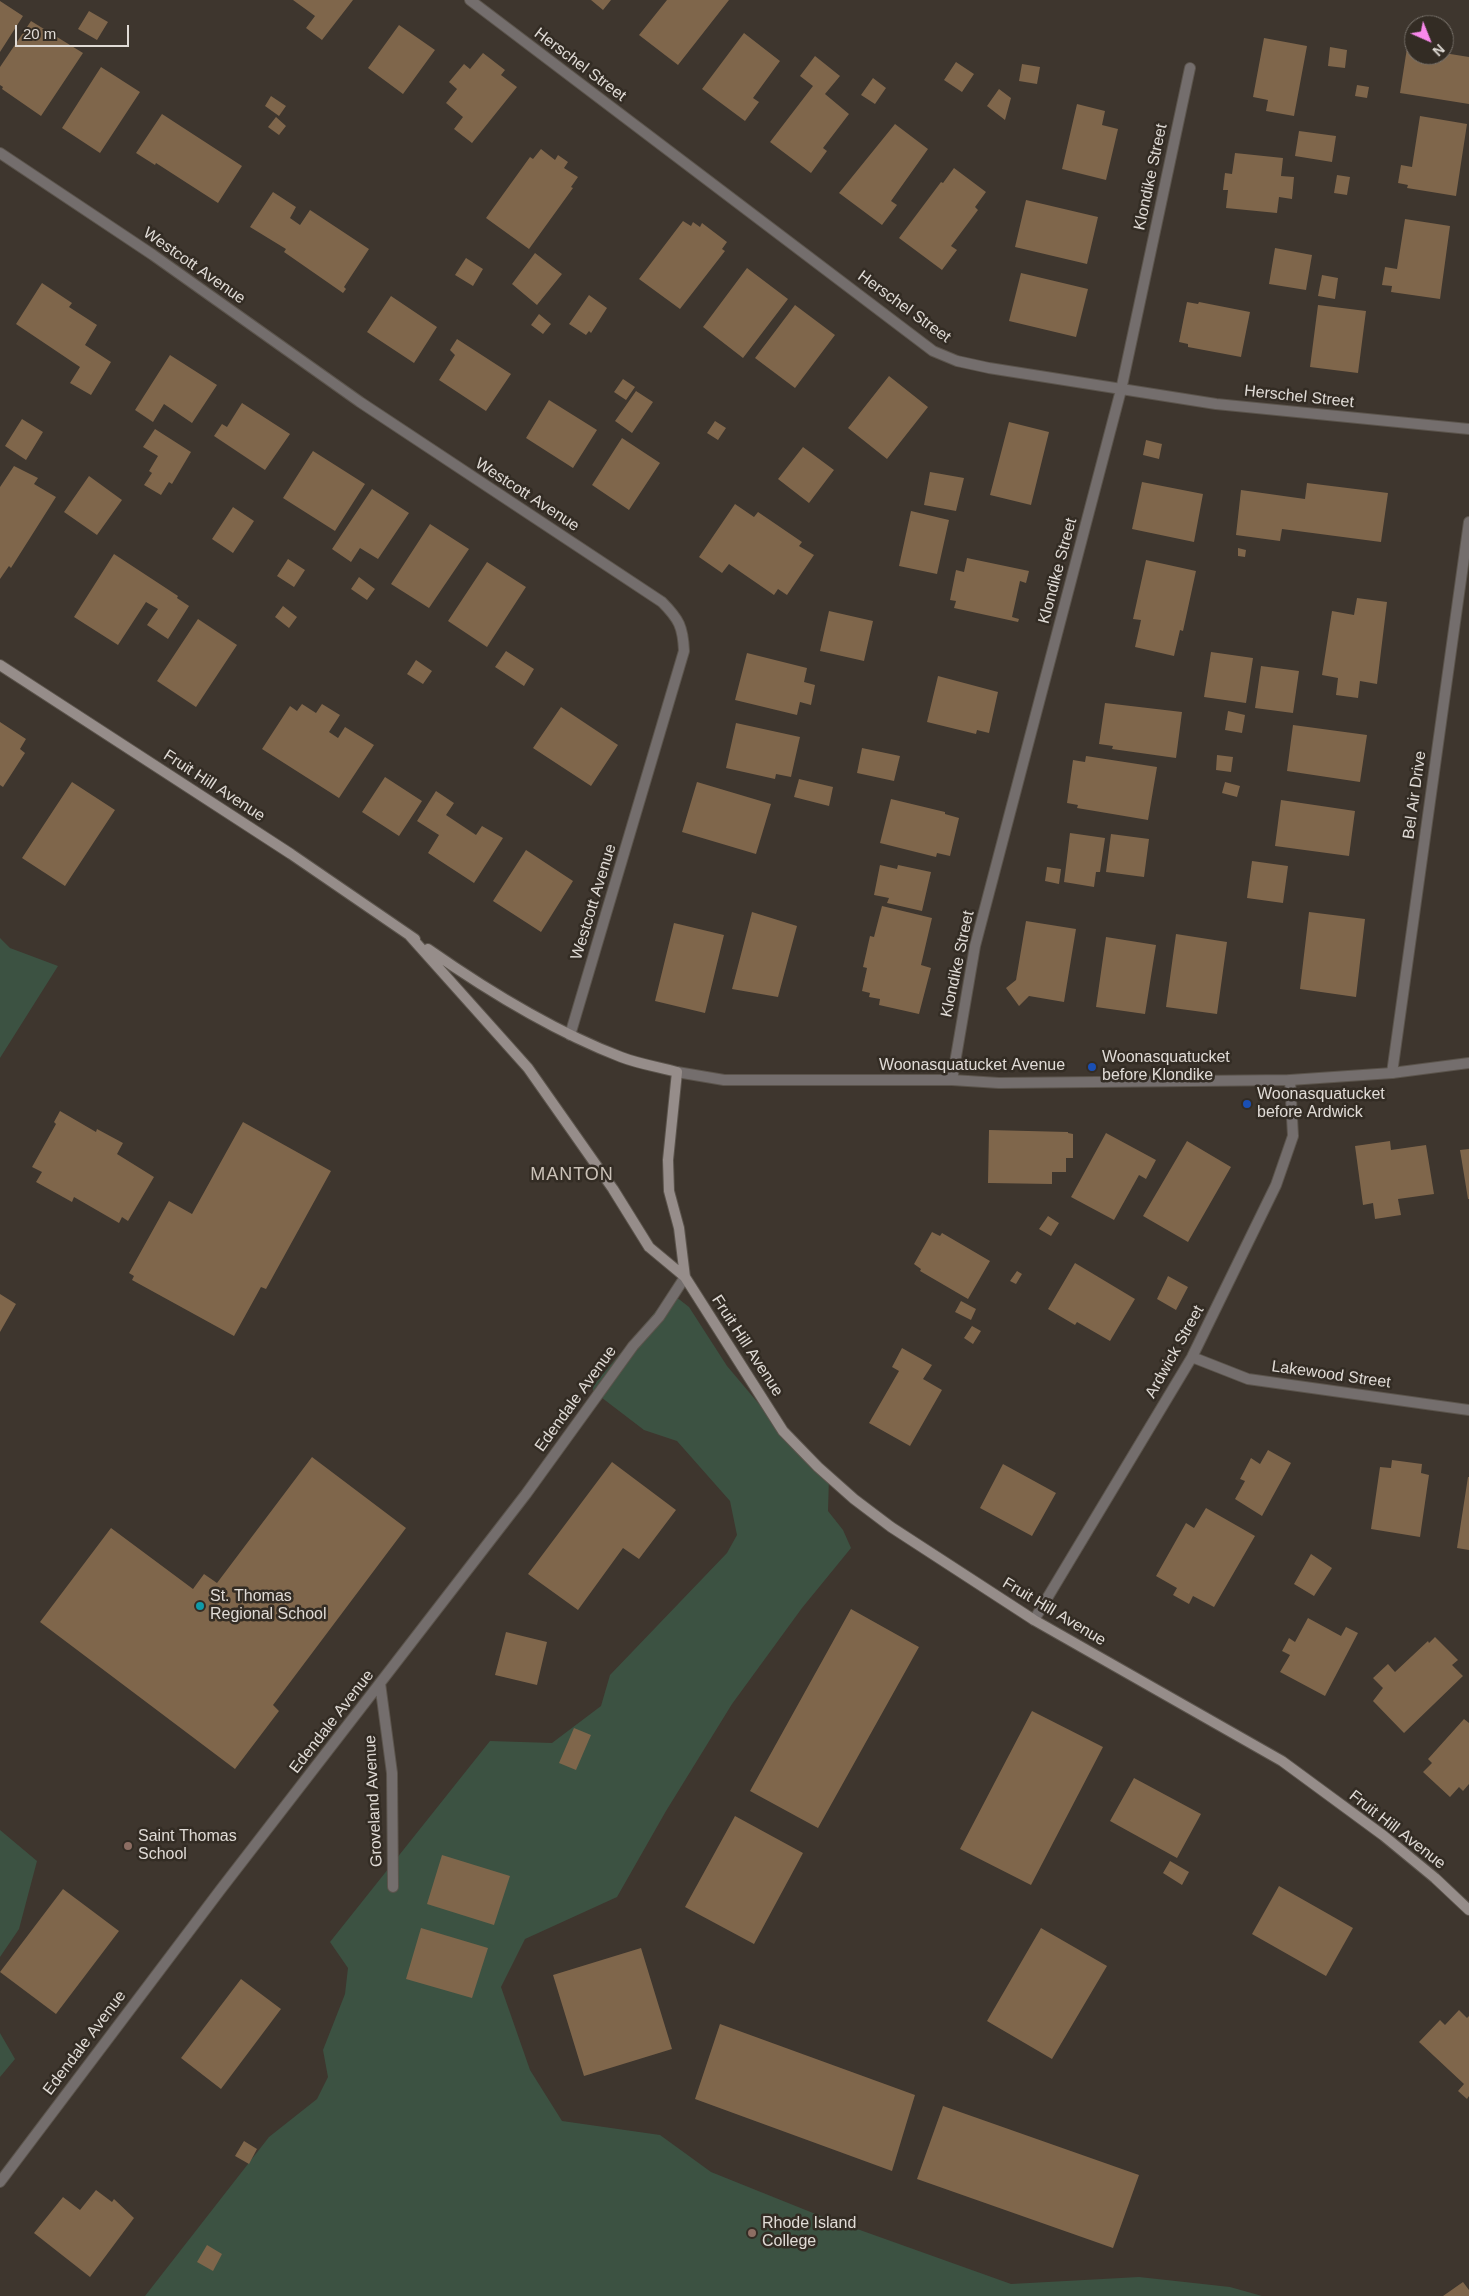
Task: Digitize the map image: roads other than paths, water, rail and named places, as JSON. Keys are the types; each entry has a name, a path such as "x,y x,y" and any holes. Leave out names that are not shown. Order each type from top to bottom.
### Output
{"main road":[{"name":"Fruit Hill Avenue","path":"0,665 291,854 473,979 570,1035"},
{"name":"Fruit Hill Avenue","path":"410,936 528,1068 613,1189 649,1247 685,1277 783,1430 818,1467 854,1499 891,1527 1034,1620 1282,1761 1384,1836 1469,1910"},
{"name":"Woonasquatucket Avenue","path":"570,1035 623,1058 677,1072"},
{"name":"Fruit Hill Avenue","path":"677,1072 668,1160 669,1191 679,1228 685,1277"}],"street":[{"name":"Herschel Street","path":"470,0 933,350 957,361 1121,390 1216,404 1469,429"},
{"name":"Klondike Street","path":"952,1080 975,946 1121,390 1190,68"},
{"name":"Westcott Avenue","path":"0,153 153,255 360,402 662,602 677,617 684,635 684,651 570,1035"},
{"name":"Bel Air Drive","path":"1392,1073 1469,522"},
{"name":"Woonasquatucket Avenue","path":"677,1072 724,1080 952,1080 1000,1083 1290,1080 1392,1073 1469,1063"},
{"name":"Ardwick Street","path":"1034,1620 1192,1357 1276,1185 1293,1136 1290,1080"},
{"name":"Edendale Avenue","path":"0,2182 215,1897 526,1494 633,1346 658,1317 685,1277"},
{"name":"Lakewood Street","path":"1192,1357 1248,1379 1469,1410"},
{"name":"Groveland Avenue","path":"380,1683 392,1773 393,1887"}],"place":[{"name":"Woonasquatucket before Klondike","path":"1092,1067"},
{"name":"Woonasquatucket before Ardwick","path":"1247,1104"},
{"name":"St. Thomas Regional School","path":"200,1606"},
{"name":"Saint Thomas School","path":"128,1846"},
{"name":"Rhode Island College","path":"752,2233"}],"district":[{"name":"MANTON","path":"572,1175"}]}
